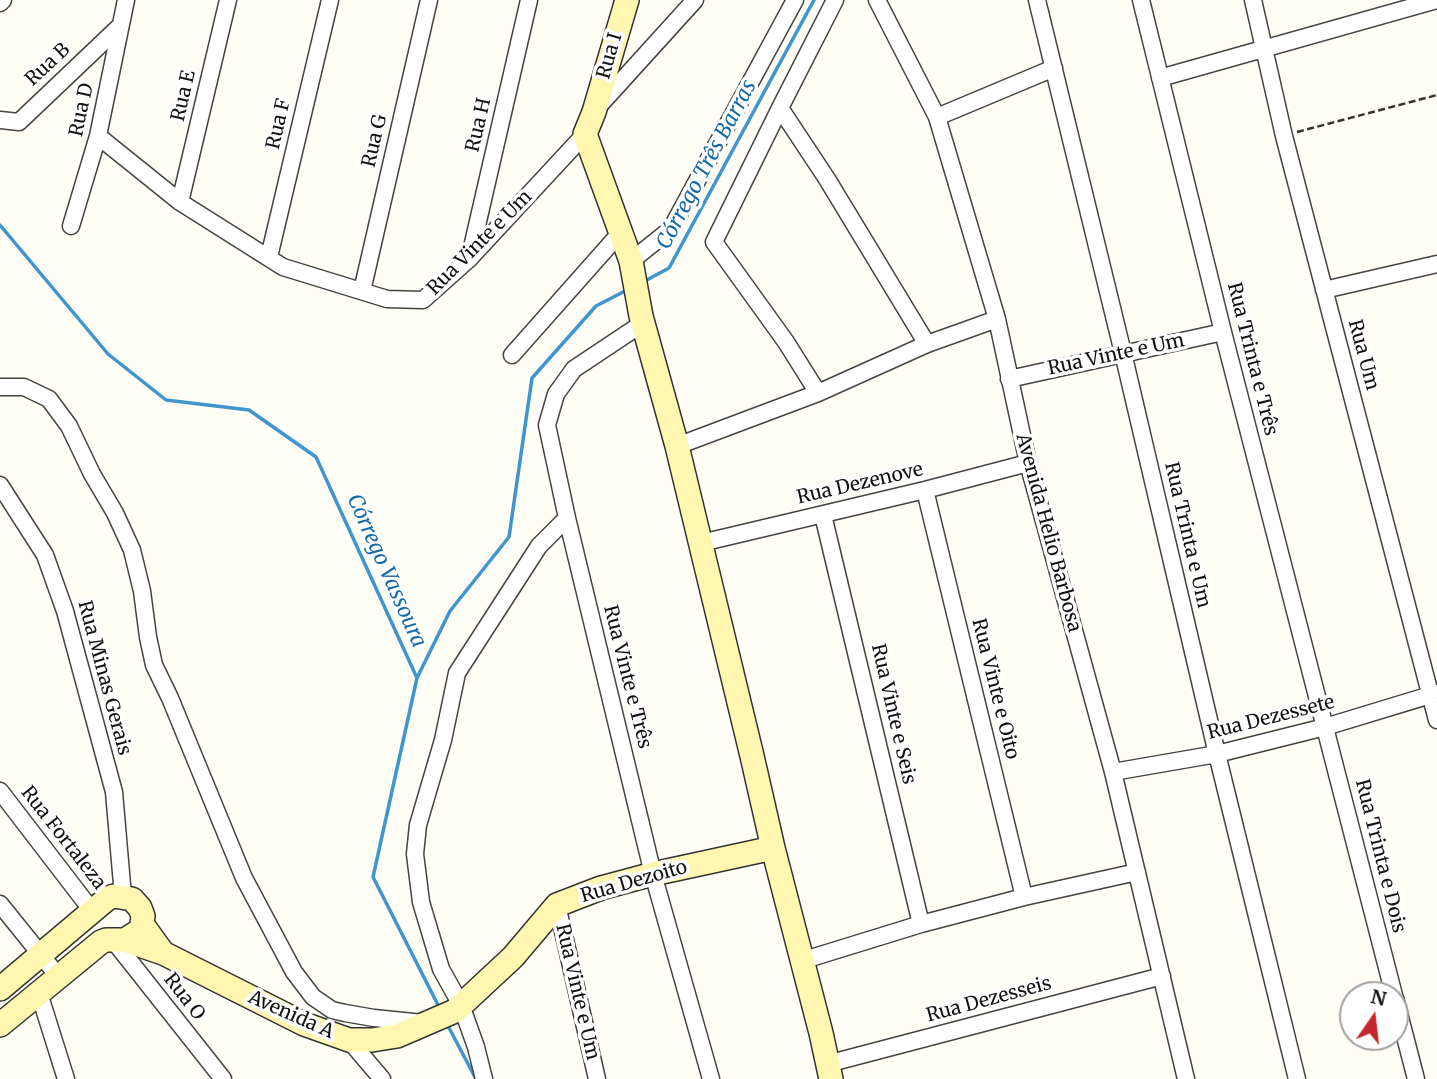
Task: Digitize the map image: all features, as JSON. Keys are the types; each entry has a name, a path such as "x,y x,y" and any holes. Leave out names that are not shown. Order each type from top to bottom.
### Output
{"main road":[{"name":"Rua I","path":"594,111 627,0"},
{"name":"Rua Vinte e Um","path":"585,134 594,111"},
{"path":"585,134 632,269 642,319 677,446 829,1071"},
{"name":"Rua Dezoito","path":"458,1008 513,957 557,905 601,888 653,874 773,848"},
{"path":"0,989 108,898 123,896 132,899 140,908 143,916 127,935 101,942 0,1025"},
{"name":"Avenida A","path":"127,935 304,1024 349,1040 397,1036 458,1008"}],"street":[{"name":"Rua D","path":"71,226 99,136 126,0"},
{"name":"Rua E","path":"180,202 229,0"},
{"name":"Rua F","path":"269,257 330,0"},
{"name":"Rua G","path":"362,291 429,0"},
{"name":"Rua H","path":"469,259 529,0"},
{"name":"Rua Vinte e Um","path":"594,111 695,0"},
{"path":"632,269 671,229 795,0"},
{"path":"818,393 786,342 715,242 835,0"},
{"name":"Avenida Helio Barbosa","path":"877,0 937,117 997,319 1028,463 1112,772 1186,1079"},
{"name":"Rua Trinta e Um","path":"1037,0 1297,1079"},
{"name":"Rua Trinta e Três","path":"1141,0 1325,727"},
{"name":"Rua Um","path":"1253,0 1284,136 1324,290 1434,693 1437,720"},
{"path":"1160,78 1263,49 1387,7 1437,0"},
{"name":"Rua B","path":"0,120 19,122 120,26"},
{"path":"937,117 1054,68"},
{"path":"780,108 928,344"},
{"name":"Rua Vinte e Um","path":"99,136 180,202 283,267 387,299 423,300 469,259 585,134"},
{"path":"512,355 621,232"},
{"path":"1324,290 1437,264"},
{"name":"Rua Vinte e Três","path":"642,319 575,369 556,394 547,425 653,874 711,1079"},
{"path":"677,446 818,393 928,344 997,319"},
{"name":"Rua Vinte e Um","path":"1009,379 1223,332"},
{"path":"0,387 24,387 48,399 69,426 92,474 115,513 132,550 155,665 244,878 294,972 313,998 332,1010 374,1018 426,1023"},
{"name":"Rua Dezenove","path":"701,543 1028,463"},
{"name":"Rua Minas Gerais","path":"0,485 45,555 65,611 114,792 123,896"},
{"name":"Rua Vinte e Oito","path":"925,490 1024,897"},
{"name":"Rua Vinte e Seis","path":"823,515 921,924"},
{"path":"484,1079 476,1047 440,969 421,902 415,854 418,825 443,740 457,673 539,546 567,518"},
{"name":"Rua Dezessete","path":"1112,772 1217,754 1325,727 1434,693"},
{"name":"Rua Trinta e Dois","path":"1325,727 1391,981"},
{"name":"Rua Fortaleza","path":"0,791 93,912"},
{"path":"801,961 921,924 1136,872"},
{"path":"0,904 58,976"},
{"name":"Rua Vinte e Um","path":"557,905 597,1079"},
{"name":"Rua O","path":"127,935 223,1079"},
{"name":"Rua Dezesseis","path":"829,1071 1162,976"},
{"path":"39,993 65,1079"},
{"path":"349,1040 382,1079"},
{"name":"Rua Trinta e Dois","path":"1409,1051 1416,1079"}],"path":[{"path":"1284,136 1437,95"}],"waterway":[{"name":"Córrego Três Barras","path":"643,282 669,268 814,0"},
{"name":"Córrego Vassoura","path":"0,225 108,354 166,400 249,410 316,457 417,678"},
{"name":"Córrego Três Barras","path":"439,1007 373,877 417,678 450,611 509,537 532,378 596,306 627,290"},
{"name":"Córrego Vassoura","path":"447,1024 476,1079"}]}
